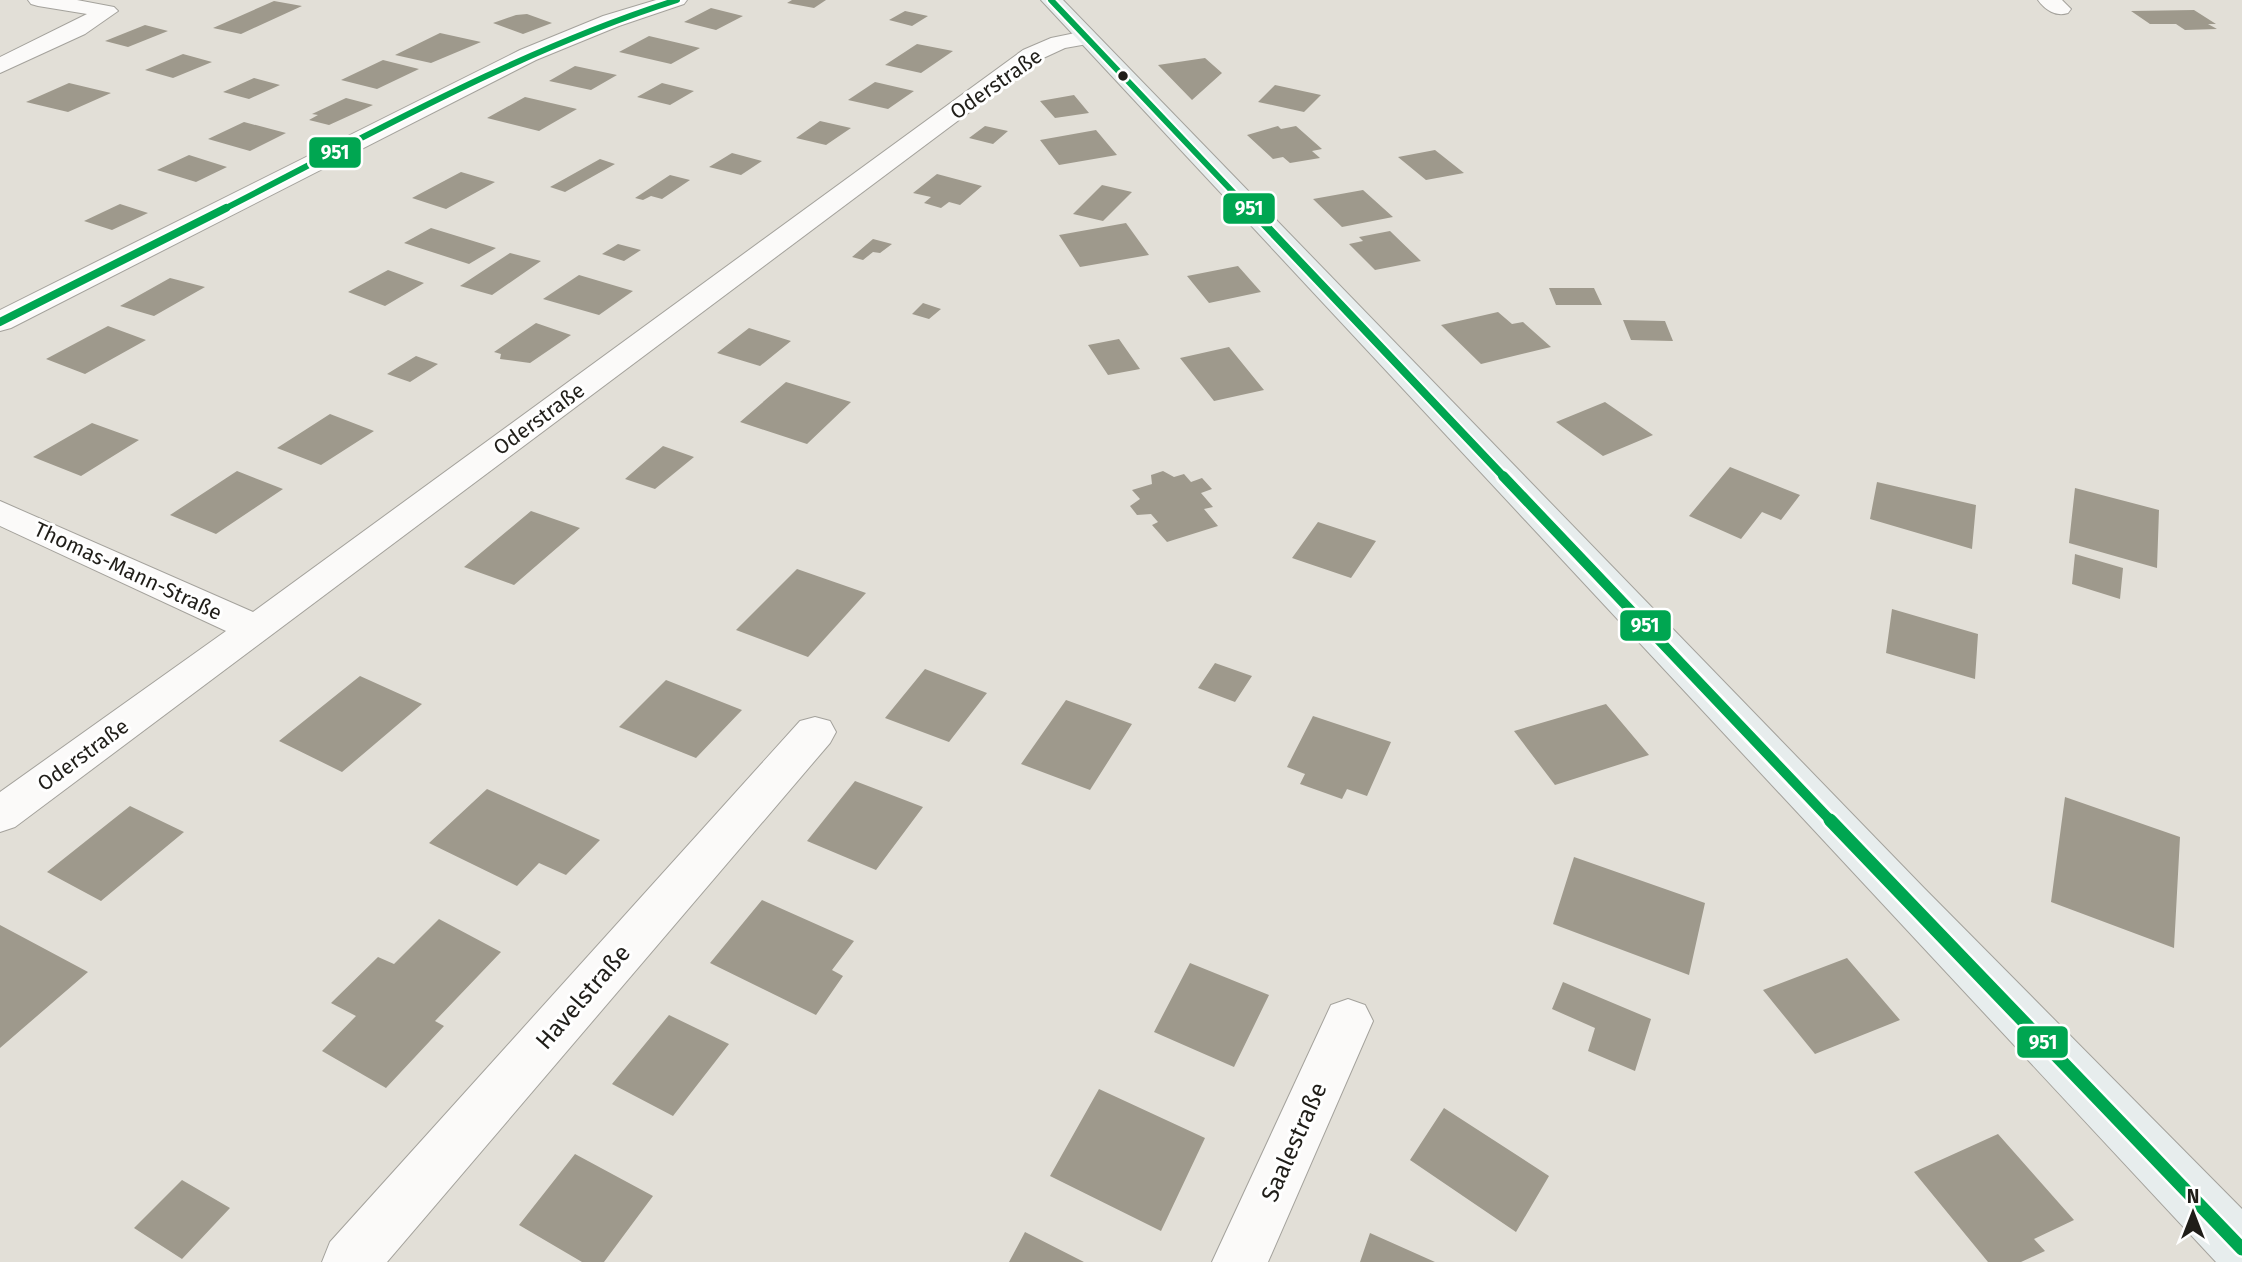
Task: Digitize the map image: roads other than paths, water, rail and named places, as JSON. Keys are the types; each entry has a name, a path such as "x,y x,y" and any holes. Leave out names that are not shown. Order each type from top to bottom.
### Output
{"main road":[{"path":"1051,0 2242,1249"}],"street":[{"path":"0,66 77,29 107,11 38,0"},
{"path":"0,322 528,55 611,21 677,0"},
{"name":"Oderstraße","path":"0,815 256,629 1031,55 1059,43 1085,38"},
{"name":"Thomas-Mann-Straße","path":"0,512 256,629"},
{"name":"Havelstraße","path":"350,1262 815,732"},
{"name":"Saalestraße","path":"1240,1262 1348,1021"}]}
